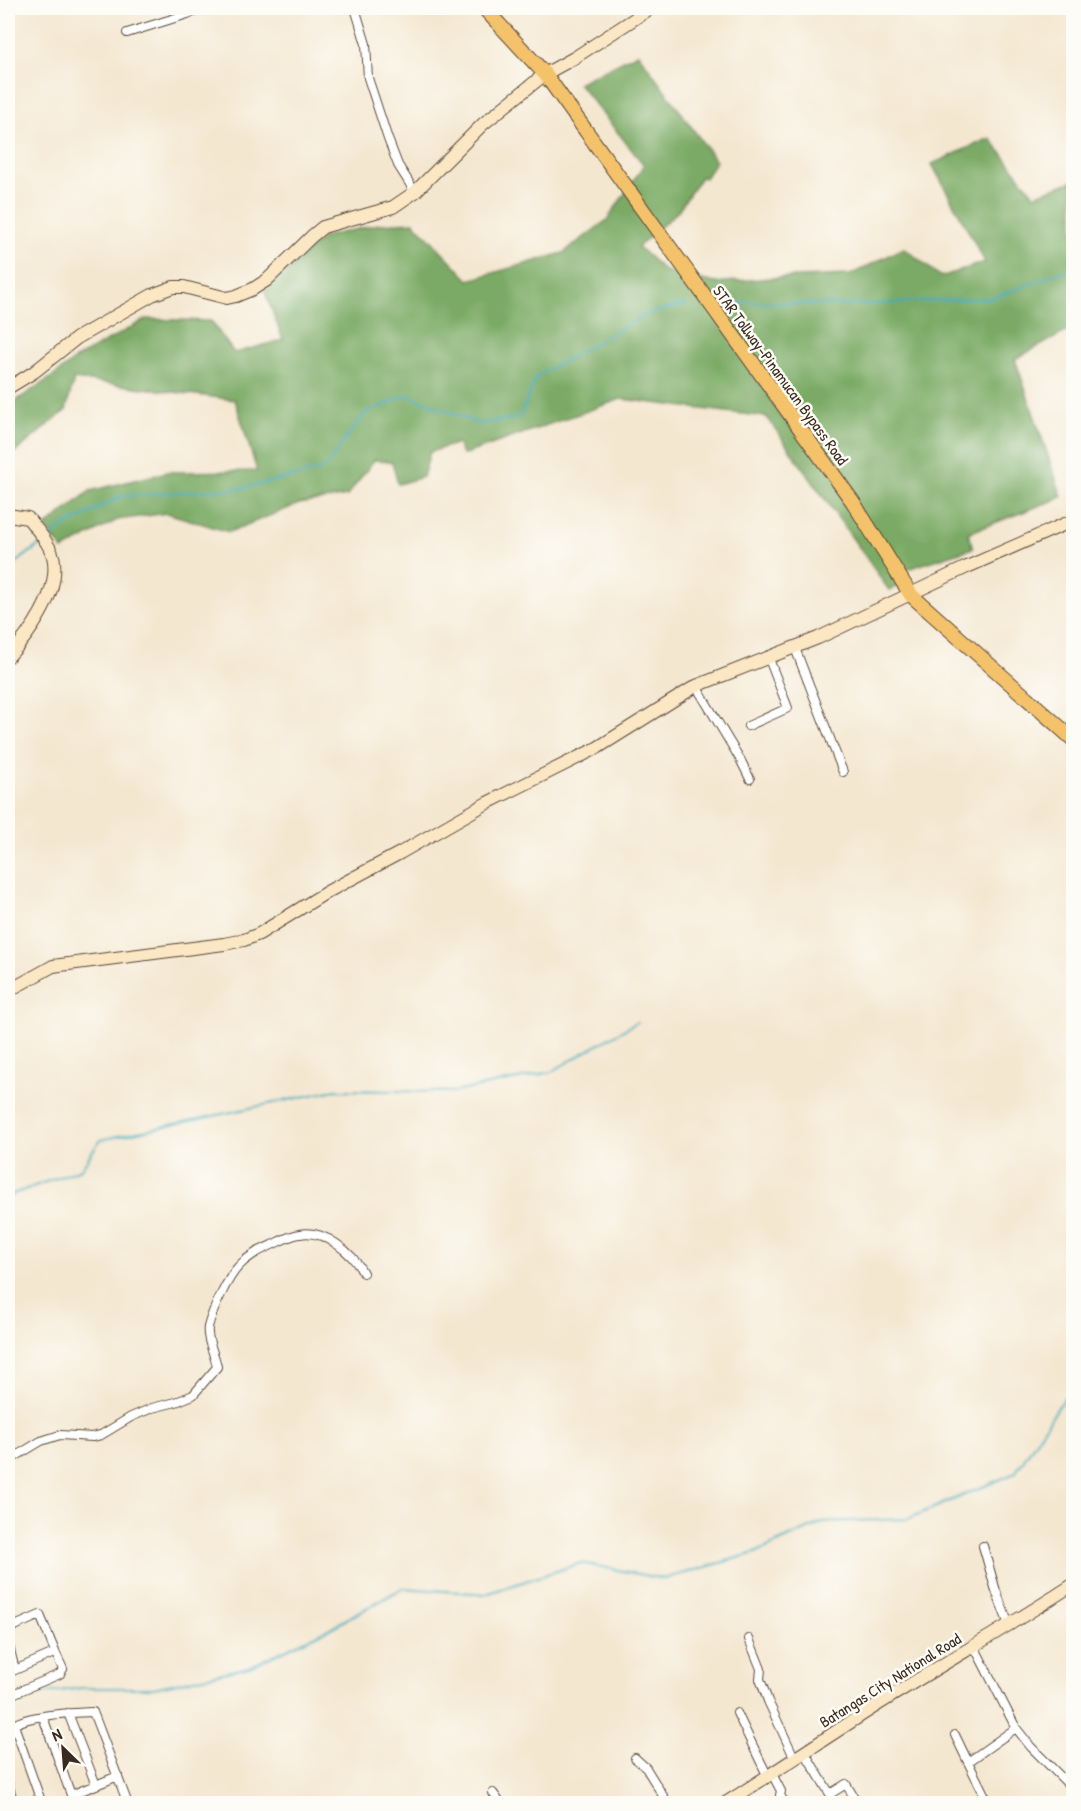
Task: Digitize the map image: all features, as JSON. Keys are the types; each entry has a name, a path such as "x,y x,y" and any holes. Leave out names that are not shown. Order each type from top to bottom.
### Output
{"main road":[{"name":"STAR Tollway-Pinamucan Bypass Road","path":"484,8 545,74 853,502 911,595 1074,740"}],"street":[{"path":"127,33 207,8"},
{"path":"355,8 366,44 368,78 388,140 398,165 415,192"},
{"path":"8,388 34,372 76,338 152,295 173,287 184,287 227,298 236,296 253,289 267,279 324,227 393,207 415,192 483,124 545,74 651,8"},
{"path":"8,515 28,518 38,530 54,560 54,576 46,602 24,640 8,657"},
{"path":"8,991 53,966 224,944 259,934 299,908 487,803 597,748 696,686 795,648 967,567 1074,520"},
{"path":"795,648 843,772"},
{"path":"748,726 788,708 769,659"},
{"path":"696,686 750,779"},
{"path":"8,1461 41,1442 60,1435 92,1437 101,1435 131,1417 193,1395 217,1367 208,1338 208,1326 228,1278 252,1254 300,1233 315,1234 340,1246 355,1258 363,1273"},
{"path":"983,1546 1009,1625"},
{"name":"Batangas City National Road","path":"724,1803 1074,1584"},
{"path":"8,1629 40,1615 63,1669 60,1674 8,1696"},
{"path":"749,1639 761,1669 760,1679 771,1707 800,1756 830,1794 846,1785 858,1803"},
{"path":"8,1642 11,1672 56,1654"},
{"path":"974,1646 1016,1728 1031,1747 1074,1790"},
{"path":"42,1803 14,1725 18,1722 43,1717 93,1712 128,1803"},
{"path":"68,1713 96,1785"},
{"path":"737,1713 781,1791 780,1795 785,1803"},
{"path":"43,1717 73,1799 96,1785 118,1776"},
{"path":"968,1762 1016,1728"},
{"path":"955,1735 989,1803"},
{"path":"635,1758 646,1768 668,1803"},
{"path":"8,1788 14,1803"},
{"path":"493,1792 501,1803"}],"green space":[{"path":"638,53 716,161 705,178 701,177 677,212 638,247 665,271 715,283 850,275 904,248 941,277 985,262 932,164 990,138 1034,195 1073,181 1073,328 1015,359 1062,497 968,533 973,548 904,570 908,582 889,590 767,417 621,399 462,455 458,443 430,452 423,477 398,484 392,462 374,460 347,496 299,504 229,532 167,513 117,520 63,550 45,527 90,491 167,472 257,471 235,400 74,379 66,410 13,454 8,444 8,406 75,359 146,319 211,321 234,353 283,340 265,292 323,237 379,224 414,222 469,280 563,253 607,220 644,165 578,83"}],"waterway":[{"path":"739,302 847,305 993,298 1074,267"},
{"path":"49,538 63,527 122,496 244,488 324,469 365,413 408,395 480,424 520,417 537,376 647,314 687,304"},
{"path":"8,569 42,543"},
{"path":"8,1199 13,1194 81,1169 100,1140 335,1090 455,1092 551,1072 637,1022"},
{"path":"8,1704 18,1697 80,1688 154,1688 249,1667 325,1631 403,1588 486,1594 581,1563 664,1579 755,1553 823,1522 908,1519 1015,1473 1068,1392 1074,1379"}]}
